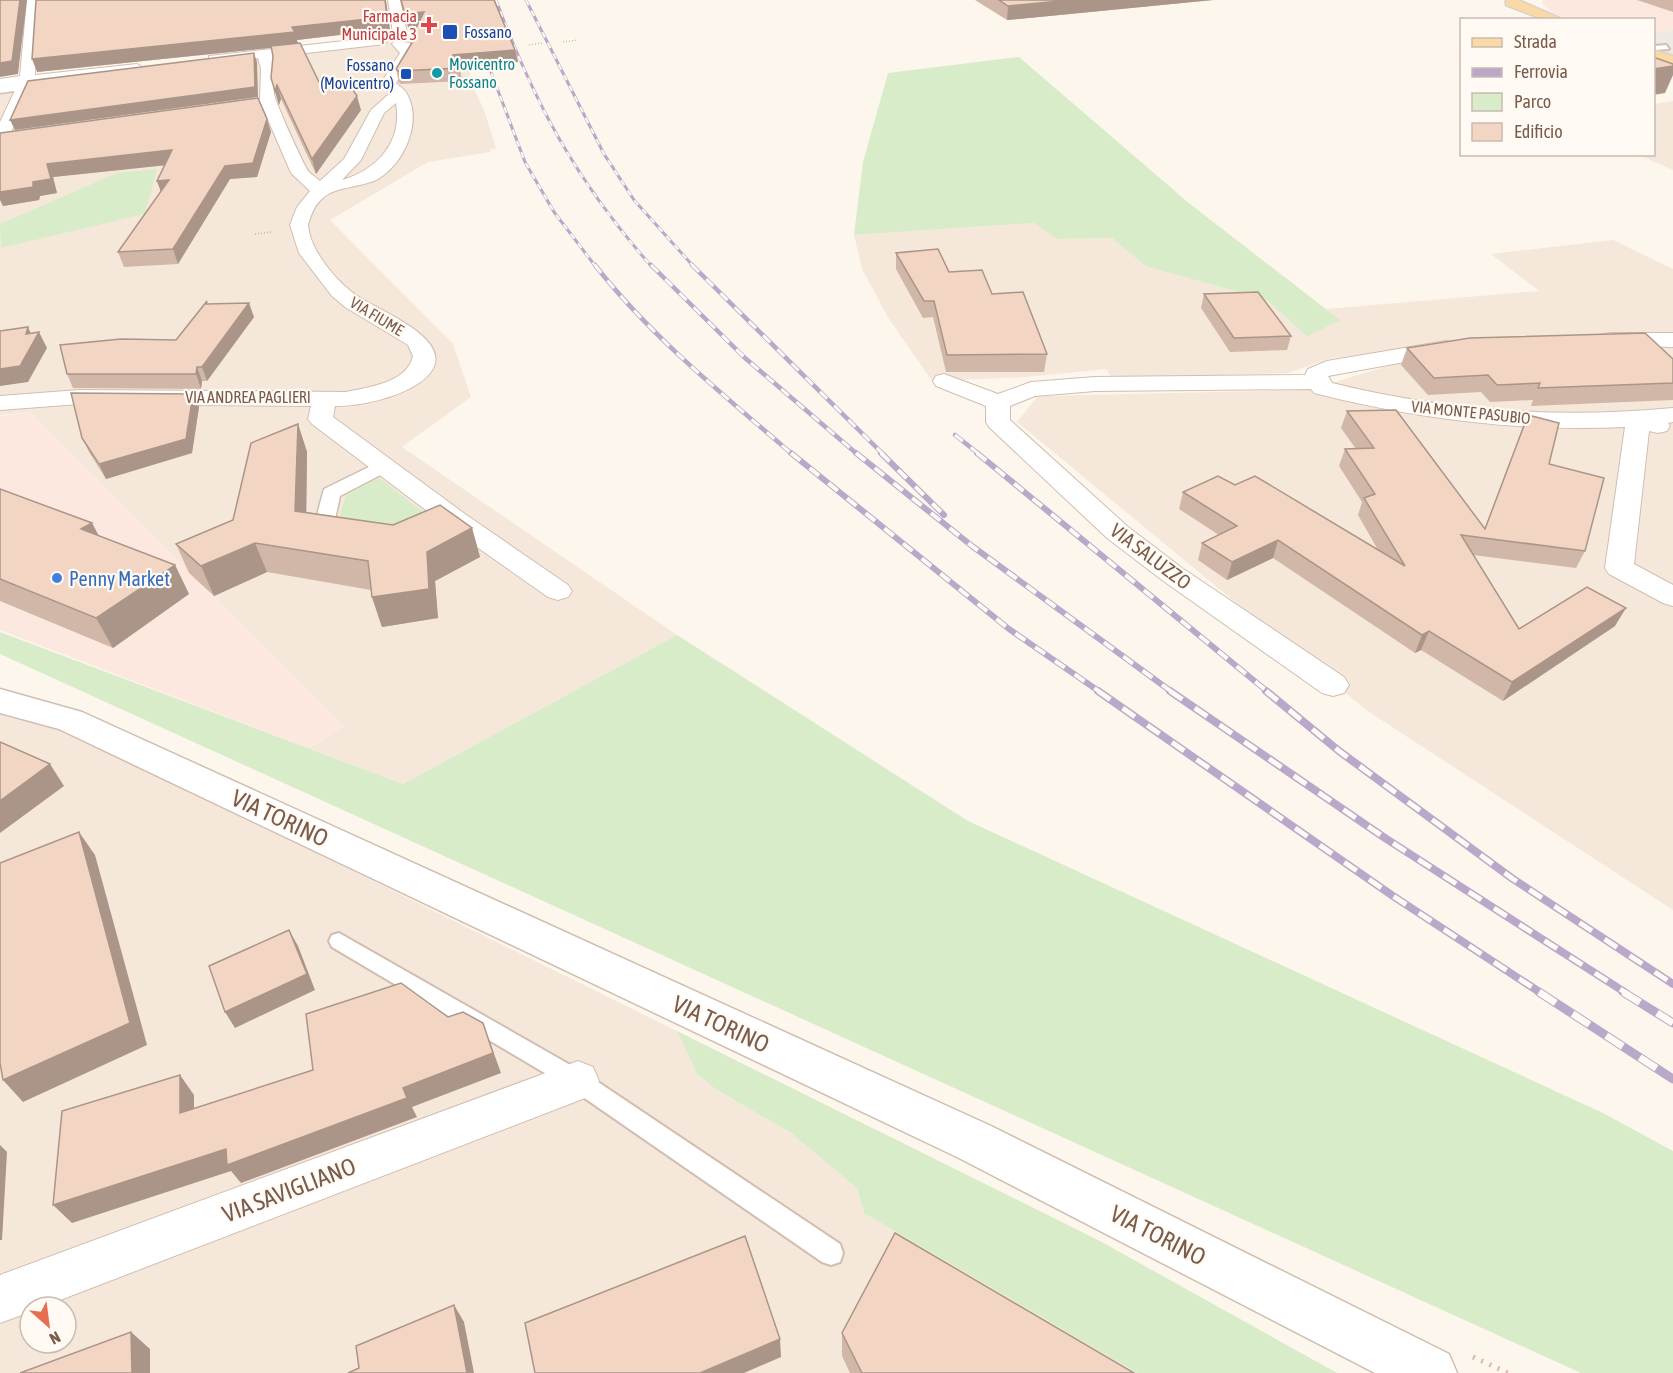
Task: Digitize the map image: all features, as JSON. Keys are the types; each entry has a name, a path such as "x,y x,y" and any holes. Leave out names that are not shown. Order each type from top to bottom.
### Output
{"main road":[{"path":"1506,1 1535,1 1553,17"},
{"path":"1506,1 1553,17"},
{"path":"1660,51 1673,62"}],"street":[{"path":"23,136 1,135 25,84 33,0"},
{"path":"321,191 371,175 384,166 401,138 406,117 400,94 388,83 407,53 400,38 394,0"},
{"path":"209,64 380,40 385,36 400,38 417,36"},
{"path":"194,62 304,52"},
{"path":"264,56 268,103 272,115 282,129 300,172 321,191"},
{"path":"0,90 25,84 149,69"},
{"path":"0,84 25,84"},
{"path":"321,191 358,153 381,107 400,94"},
{"path":"206,110 268,103"},
{"name":"VIA FIUME","path":"321,191 305,206 299,227 304,244 325,275 345,297 414,339 424,352 424,363 418,372 401,384 356,397 325,398"},
{"path":"1587,340 1673,340"},
{"path":"944,381 998,402 1031,389 1095,384 1318,378 1328,368 1463,345"},
{"name":"VIA MONTE PASUBIO","path":"1318,378 1322,388 1354,396 1498,418 1638,420 1673,415"},
{"name":"VIA ANDREA PAGLIERI","path":"0,403 79,397 325,398 320,419 385,465 445,525 558,591"},
{"name":"VIA SALUZZO","path":"998,402 998,422 1117,532 1172,574 1333,685"},
{"path":"1673,431 1638,420 1619,568 1673,597"},
{"path":"356,539 322,533 331,493 385,465"},
{"name":"VIA TORINO","path":"0,701 70,720 975,1142 1430,1373"},
{"name":"VIA SAVIGLIANO","path":"0,1299 578,1081"}],"lane":[{"path":"339,941 578,1081 831,1253"}],"path":[{"path":"562,42 578,40"},
{"path":"572,41 574,46"},
{"path":"529,45 543,43"},
{"path":"536,44 538,49"}],"shaded area":[{"path":"1542,0 1673,0 1673,30 1655,33 1655,18 1566,18 1555,14 1544,6"},
{"path":"1673,30 1673,57 1655,50 1655,33"},
{"path":"400,38 430,53 470,60 472,67 469,78 484,110 496,148 490,149 491,152 428,162 330,220 453,344 471,397 402,447 677,635 403,784 308,748 343,727 30,412 0,415 0,82 365,40"},
{"path":"1673,101 1673,170 1641,156 1655,156 1655,104"},
{"path":"1034,223 1057,239 1112,238 1145,266 1267,300 1307,337 1339,320 1326,309 1539,291 1491,254 1613,240 1673,269 1673,334 1461,341 1328,359 1288,373 1113,379 1106,369 1027,377 932,381 889,319 862,269 854,235"},
{"path":"1673,343 1673,910 1366,710 1017,422 1038,396 1309,390 1440,350"},
{"path":"30,412 344,726 308,748 0,630 0,416"},
{"path":"0,697 677,1031 697,1074 714,1088 791,1133 857,1188 864,1213 1137,1373 0,1373"}],"green space":[{"path":"1019,57 1190,204 1340,320 1307,337 1267,300 1145,266 1112,238 1057,239 1034,223 854,235 863,162 888,73"},
{"path":"157,169 145,214 1,248 0,224 117,173"},
{"path":"379,478 437,523 360,532 340,516 346,495"},
{"path":"0,632 403,784 677,635 968,821 1603,1113 1673,1151 1673,1373 1581,1373 0,654"},
{"path":"677,1031 1098,1240 1337,1373 1137,1373 864,1213 857,1188 791,1133 714,1088 697,1074"}],"building":[{"path":"0,0 20,0 12,61 0,63"},
{"path":"36,0 385,0 387,17 292,27 295,32 32,59"},
{"path":"401,0 494,0 515,50 453,55 460,68 398,71 396,69 413,41 412,36 424,12 405,14"},
{"path":"999,0 1070,0 1008,6"},
{"path":"300,43 319,82 347,81 357,96 312,159 277,85 275,91 271,78 273,56 271,46"},
{"path":"254,53 255,87 10,120 28,81"},
{"path":"1655,58 1673,64 1673,66 1655,69"},
{"path":"258,98 267,119 253,163 225,166 173,249 118,252 169,180 157,181 172,150 47,164 51,179 33,182 33,187 0,192 0,133"},
{"path":"938,249 949,272 982,270 992,294 1023,292 1047,354 947,355 934,301 924,301 896,253"},
{"path":"1258,292 1291,336 1234,338 1204,294"},
{"path":"207,301 206,304 249,303 202,367 197,367 196,374 67,374 60,345 121,339 176,340"},
{"path":"28,327 26,334 39,332 20,366 0,369 0,331"},
{"path":"1645,333 1673,359 1673,383 1538,388 1540,383 1497,385 1488,375 1434,378 1407,348 1470,338"},
{"path":"71,393 193,394 186,439 99,464 82,438"},
{"path":"1396,410 1485,529 1528,415 1559,423 1549,464 1604,478 1585,551 1461,535 1519,629 1587,587 1626,608 1512,682 1429,631 1422,635 1278,540 1232,562 1202,543 1237,526 1183,492 1218,476 1235,485 1255,476 1405,566 1364,498 1375,494 1345,449 1374,448 1347,411"},
{"path":"298,424 295,511 393,525 440,505 472,528 427,552 429,589 372,597 368,561 255,543 201,566 176,544 233,520 251,443"},
{"name":"Penny Market","path":"0,489 92,523 81,529 175,565 96,618 0,579"},
{"path":"0,742 50,764 0,801"},
{"path":"79,832 130,1023 3,1080 0,1063 0,863"},
{"path":"289,930 307,974 225,1012 209,966"},
{"path":"401,983 448,1017 463,1012 483,1023 493,1053 403,1088 407,1098 227,1165 226,1149 53,1205 62,1111 180,1075 180,1113 313,1070 306,1014"},
{"path":"895,1233 1134,1373 862,1373 842,1333"},
{"path":"745,1236 780,1339 700,1373 535,1373 525,1323"},
{"path":"454,1305 467,1373 348,1373 359,1368 356,1346"},
{"path":"131,1332 132,1373 20,1373 69,1355 78,1355 78,1352"}],"railway":[{"path":"496,0 526,74 560,141 601,204 652,267"},
{"path":"526,0 604,154 634,200 694,267"},
{"path":"483,51 525,162 554,212 596,267"},
{"path":"595,265 664,341 792,454"},
{"path":"651,265 745,358 857,454"},
{"path":"694,267 883,454"},
{"path":"955,435 979,454"},
{"path":"791,453 1009,629 1100,692"},
{"path":"856,453 972,546 1172,692"},
{"path":"881,453 944,515"},
{"path":"977,453 1268,692"},
{"path":"1098,691 1393,896 1541,993"},
{"path":"1170,691 1385,838 1626,993"},
{"path":"1266,691 1339,751 1513,879 1673,984"},
{"path":"1539,992 1673,1079"},
{"path":"1623,992 1673,1023"}],"place":[{"name":"Farmacia Municipale 3","path":"429,25"},
{"name":"Fossano","path":"450,32"},
{"name":"Movicentro Fossano","path":"437,73"},
{"name":"Fossano (Movicentro)","path":"406,74"},
{"name":"Penny Market","path":"57,578"}]}
